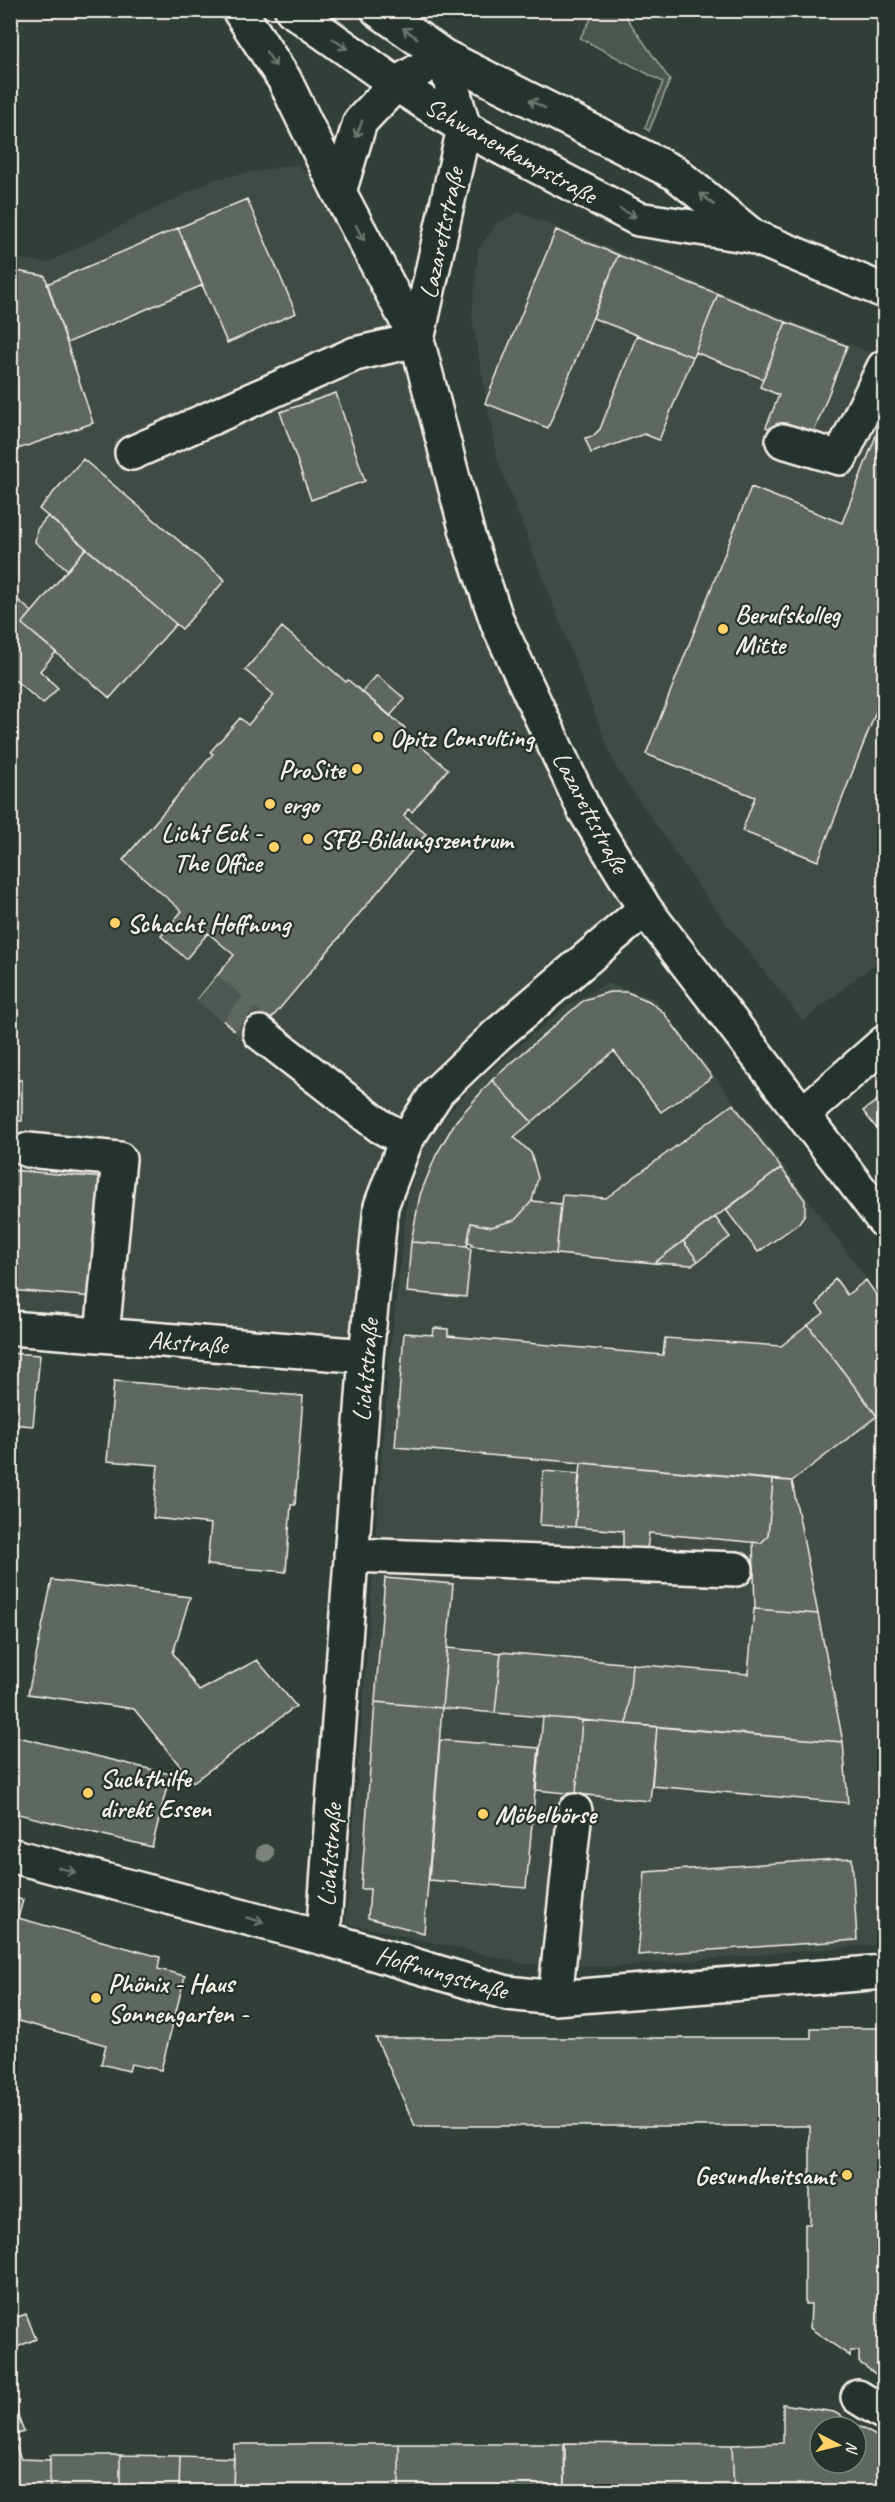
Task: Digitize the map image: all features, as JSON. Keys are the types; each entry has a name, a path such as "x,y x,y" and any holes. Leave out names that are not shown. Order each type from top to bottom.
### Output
{"street":[{"name":"Lazarettstraße","path":"239,10 284,79 339,192 417,340 468,536 498,624 585,810 645,909 885,1221"},
{"name":"Schwanenkampstraße","path":"292,10 396,84 464,128 638,219 752,236 885,291"},
{"name":"Schwanenkampstraße","path":"378,10 443,56 675,173 752,236"},
{"name":"Lazarettstraße","path":"417,340 464,128 443,56"},
{"path":"339,192 360,122 396,84 443,56"},
{"path":"132,453 355,354 417,340"},
{"path":"783,441 840,458 885,367"},
{"name":"Lichtstraße","path":"323,1938 366,1356 381,1206 406,1140 438,1091 498,1034 645,909"},
{"path":"260,1032 380,1126 406,1140"},
{"path":"803,1114 885,1043"},
{"path":"28,1150 119,1159 102,1335"},
{"name":"Akstraße","path":"10,1328 366,1356"},
{"path":"351,1555 736,1569"},
{"path":"555,1998 575,1810"},
{"name":"Hoffnungstraße","path":"10,1855 323,1938 507,1993 555,1998 885,1972"}],"shaded area":[{"path":"580,11 622,11 670,80 649,131 645,128 663,82 580,38 592,17"},
{"path":"297,164 337,201 407,337 462,531 634,907 429,1091 360,1345 108,1328 11,1311 11,258 47,263 215,179"},
{"name":"Berufskolleg Mitte","path":"519,212 884,358 884,956 803,1021 708,900 615,766 497,459 472,318 478,250 497,223"},
{"path":"607,983 655,999 783,1165 884,1303 884,1944 615,1967 526,1964 346,1923 389,1358 408,1195 426,1141 469,1088 564,1008"}],"building":[{"path":"247,199 296,313 227,343 178,228"},
{"path":"178,228 203,285 67,343 47,284"},
{"path":"556,230 618,255 548,428 485,403"},
{"path":"618,255 718,294 693,357 593,318"},
{"path":"10,270 45,276 93,423 21,448 10,447"},
{"path":"718,294 786,322 763,379 695,352"},
{"path":"786,322 847,346 809,445 766,427 779,395 760,387"},
{"path":"637,335 693,357 659,440 644,434 591,453 585,438 593,436 600,429"},
{"path":"336,393 365,481 311,500 280,412"},
{"path":"884,415 884,691 818,861 742,831 755,797 646,754 751,487 842,523"},
{"path":"83,459 225,580 182,629 39,509"},
{"path":"48,516 86,548 68,570 35,542 37,529"},
{"path":"86,548 176,624 110,698 22,624"},
{"path":"10,593 32,612 22,624 56,652 40,671 58,688 43,704 10,676"},
{"name":"Licht Eck - The Office","path":"282,627 346,682 348,680 405,728 403,731 448,769 412,812 408,809 404,816 426,834 250,1044 198,999 234,955 208,933 186,959 161,936 182,911 123,860 213,754 210,752 240,718 248,725 274,695 245,670"},
{"path":"377,675 405,699 390,716 362,692"},
{"path":"10,709 16,722 16,737 10,748"},
{"path":"609,992 627,992 649,1001 664,1013 712,1077 661,1112 614,1051 532,1122 492,1080 584,1000"},
{"path":"10,1080 22,1080 22,1121 10,1121"},
{"path":"492,1080 532,1122 514,1137 531,1153 538,1178 532,1201 515,1220 491,1227 471,1223 467,1246 411,1242 420,1195 436,1155 456,1121"},
{"path":"884,1095 884,1138 863,1111"},
{"path":"733,1104 781,1168 654,1263 556,1254 562,1195 606,1198"},
{"path":"781,1168 805,1200 805,1214 798,1224 758,1252 726,1210"},
{"path":"10,1170 105,1178 94,1297 10,1290"},
{"path":"532,1201 561,1204 556,1254 472,1246 472,1243 468,1242 471,1223 491,1227 515,1220"},
{"path":"715,1217 730,1237 698,1261 683,1241"},
{"path":"683,1241 698,1261 692,1265 654,1263"},
{"path":"411,1242 467,1246 471,1249 466,1297 407,1292"},
{"path":"835,1278 847,1295 866,1280 884,1306 884,1410 877,1416 808,1325 824,1313 817,1305"},
{"path":"808,1325 877,1416 792,1481 395,1447 404,1333 433,1335 434,1328 448,1329 448,1336 663,1355 665,1338 781,1346"},
{"path":"10,1353 40,1355 33,1426 10,1424"},
{"path":"114,1381 303,1396 295,1505 291,1505 286,1572 207,1565 211,1524 153,1518 158,1465 107,1461"},
{"path":"581,1463 773,1480 768,1536 761,1543 649,1533 647,1550 623,1550 623,1531 575,1527"},
{"path":"543,1471 579,1474 575,1527 540,1525"},
{"path":"773,1480 792,1481 818,1614 755,1609 753,1542 761,1543 768,1536"},
{"path":"385,1578 453,1584 442,1708 375,1702"},
{"path":"52,1580 190,1597 173,1653 199,1691 257,1660 296,1706 193,1782 134,1709 28,1694"},
{"path":"754,1609 818,1614 843,1742 627,1724 632,1664 748,1674"},
{"path":"447,1648 501,1653 495,1713 442,1708"},
{"path":"501,1652 632,1664 627,1724 495,1713"},
{"path":"375,1702 442,1708 424,1933 368,1918 370,1889 361,1889"},
{"path":"543,1717 582,1720 576,1794 536,1790"},
{"path":"582,1720 657,1727 650,1801 576,1794"},
{"path":"657,1727 843,1742 848,1803 652,1786"},
{"name":"Suchthilfe direkt Essen","path":"10,1735 170,1774 152,1847 10,1812"},
{"name":"Möbelbörse","path":"440,1740 539,1748 526,1888 429,1880"},
{"path":"852,1858 857,1940 638,1955 645,1872"},
{"name":"Phönix - Haus Sonnengarten -","path":"10,1897 23,1900 18,1918 160,1957 158,1969 185,1976 161,2070 131,2064 129,2071 101,2064 106,2045 11,2019"},
{"name":"Gesundheitsamt","path":"811,2028 884,2028 884,2380 859,2362 859,2351 850,2351 850,2356 810,2328 811,2304 805,2304 805,2224 810,2224 810,2126 415,2126 376,2038 811,2038"},
{"path":"10,2298 18,2317 26,2314 36,2339 10,2350"},
{"path":"783,2404 834,2412 839,2415 808,2415 808,2475 868,2475 868,2431 878,2437 884,2445 884,2492 734,2492 732,2445 783,2443"},
{"path":"16,2411 24,2432 12,2436 21,2459 50,2460 50,2492 10,2492 10,2413"},
{"path":"565,2443 732,2445 734,2492 565,2492"},
{"path":"234,2444 399,2444 399,2492 233,2492"},
{"path":"399,2444 564,2444 565,2492 399,2492"},
{"path":"50,2455 120,2455 120,2492 50,2492"},
{"path":"120,2455 180,2456 179,2492 120,2492"},
{"path":"180,2456 234,2458 233,2492 179,2492"}],"tunnel":[{"path":"207,988 260,1033"}],"place":[{"name":"Berufskolleg Mitte","path":"723,629"},
{"name":"Opitz Consulting","path":"378,737"},
{"name":"ProSite","path":"357,769"},
{"name":"ergo","path":"270,804"},
{"name":"SFB-Bildungszentrum","path":"308,839"},
{"name":"Licht Eck - The Office","path":"274,847"},
{"name":"Schacht Hoffnung","path":"115,923"},
{"name":"Suchthilfe direkt Essen","path":"88,1793"},
{"name":"Möbelbörse","path":"483,1814"},
{"name":"Phönix - Haus Sonnengarten -","path":"96,1998"},
{"name":"Gesundheitsamt","path":"847,2175"}]}
